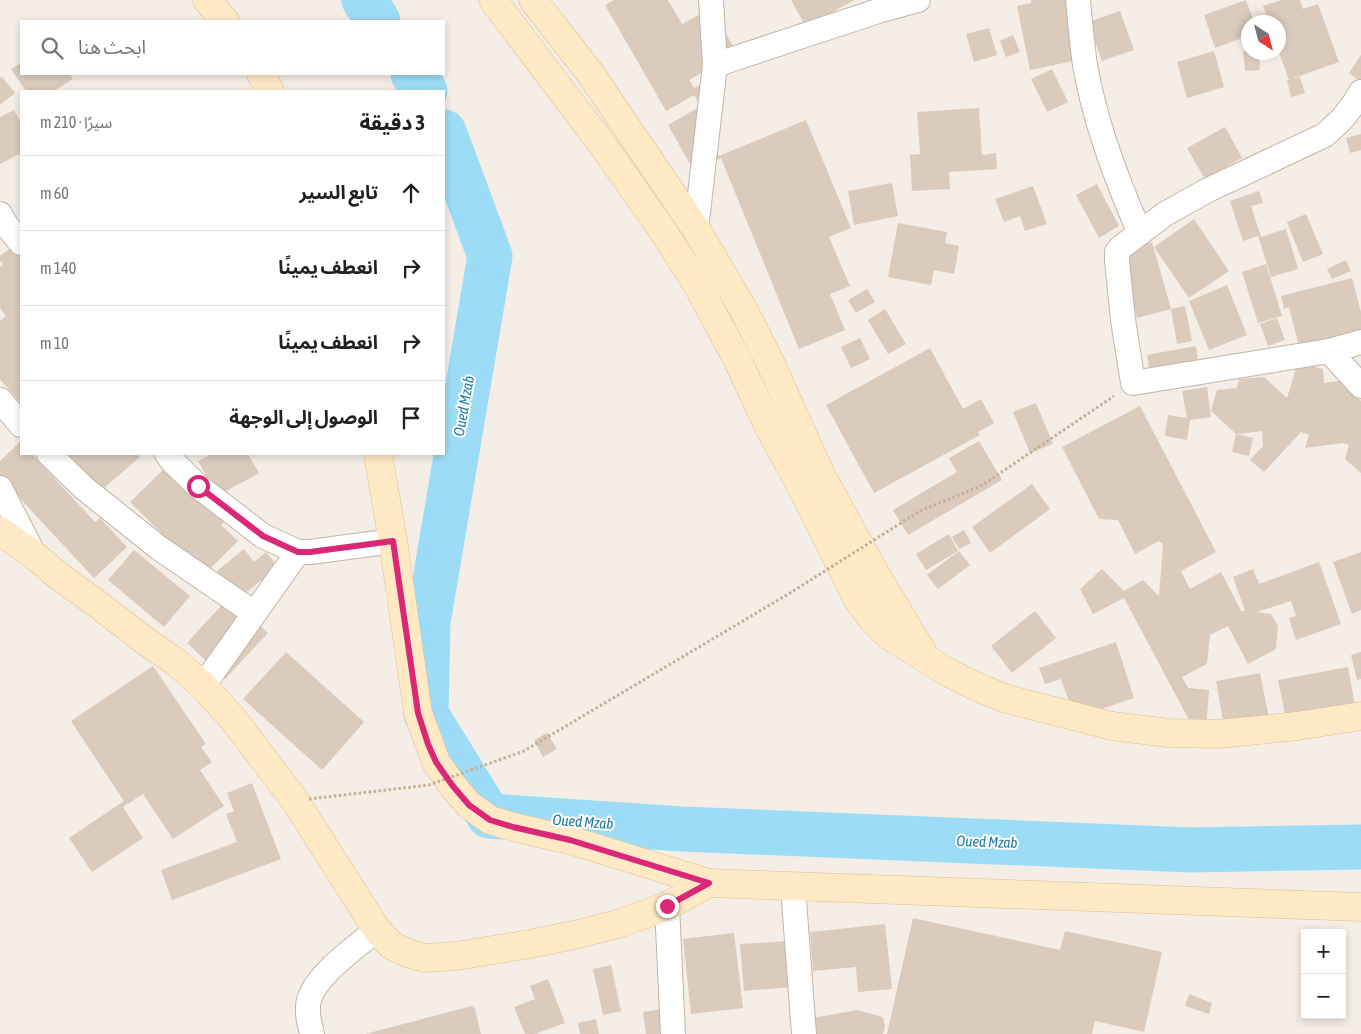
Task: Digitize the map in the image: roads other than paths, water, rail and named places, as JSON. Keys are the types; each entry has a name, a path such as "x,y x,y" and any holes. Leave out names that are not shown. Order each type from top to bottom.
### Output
{"main road":[{"path":"207,0 224,20"},
{"path":"493,0 606,151 661,228 698,286 737,359 769,427 857,598 872,619 888,635 949,673 974,686 1007,699 1112,726 1169,733 1220,734 1296,726 1361,716"},
{"path":"533,0 590,73 696,229 742,308 770,362 821,475 876,575 926,658"},
{"path":"261,75 269,90"},
{"path":"378,455 393,541 418,713 436,762 469,805 490,820 570,840 709,883 1361,907"},
{"path":"0,531 176,663 203,686 233,719 294,799 377,930 392,945 407,953 425,958 456,956 579,934 621,923 667,906 709,883"}],"street":[{"path":"696,229 715,65 710,0"},
{"path":"715,65 918,0"},
{"path":"1078,0 1085,65 1095,109 1122,192 1140,233"},
{"path":"1361,92 1342,119 1325,136 1208,190 1165,214 1117,252 1123,320 1133,383 1330,351 1361,342"},
{"path":"2,223 20,242"},
{"path":"1330,351 1361,386"},
{"path":"0,400 20,424"},
{"path":"50,455 84,488 159,548 254,613"},
{"path":"168,455 172,462 198,486 263,536 298,552 393,541"},
{"path":"0,488 34,556"},
{"path":"203,686 298,552"},
{"path":"793,887 804,1034"},
{"path":"667,906 674,1034"},
{"path":"312,1034 308,1006 313,989 328,971 377,930"}],"waterway":[{"name":"Oued Mzab","path":"364,0 377,20"},
{"name":"Oued Mzab","path":"414,75 424,90"},
{"name":"Oued Mzab","path":"445,135 490,256 428,622 426,714 489,816 682,829 1191,850 1361,847"}]}
